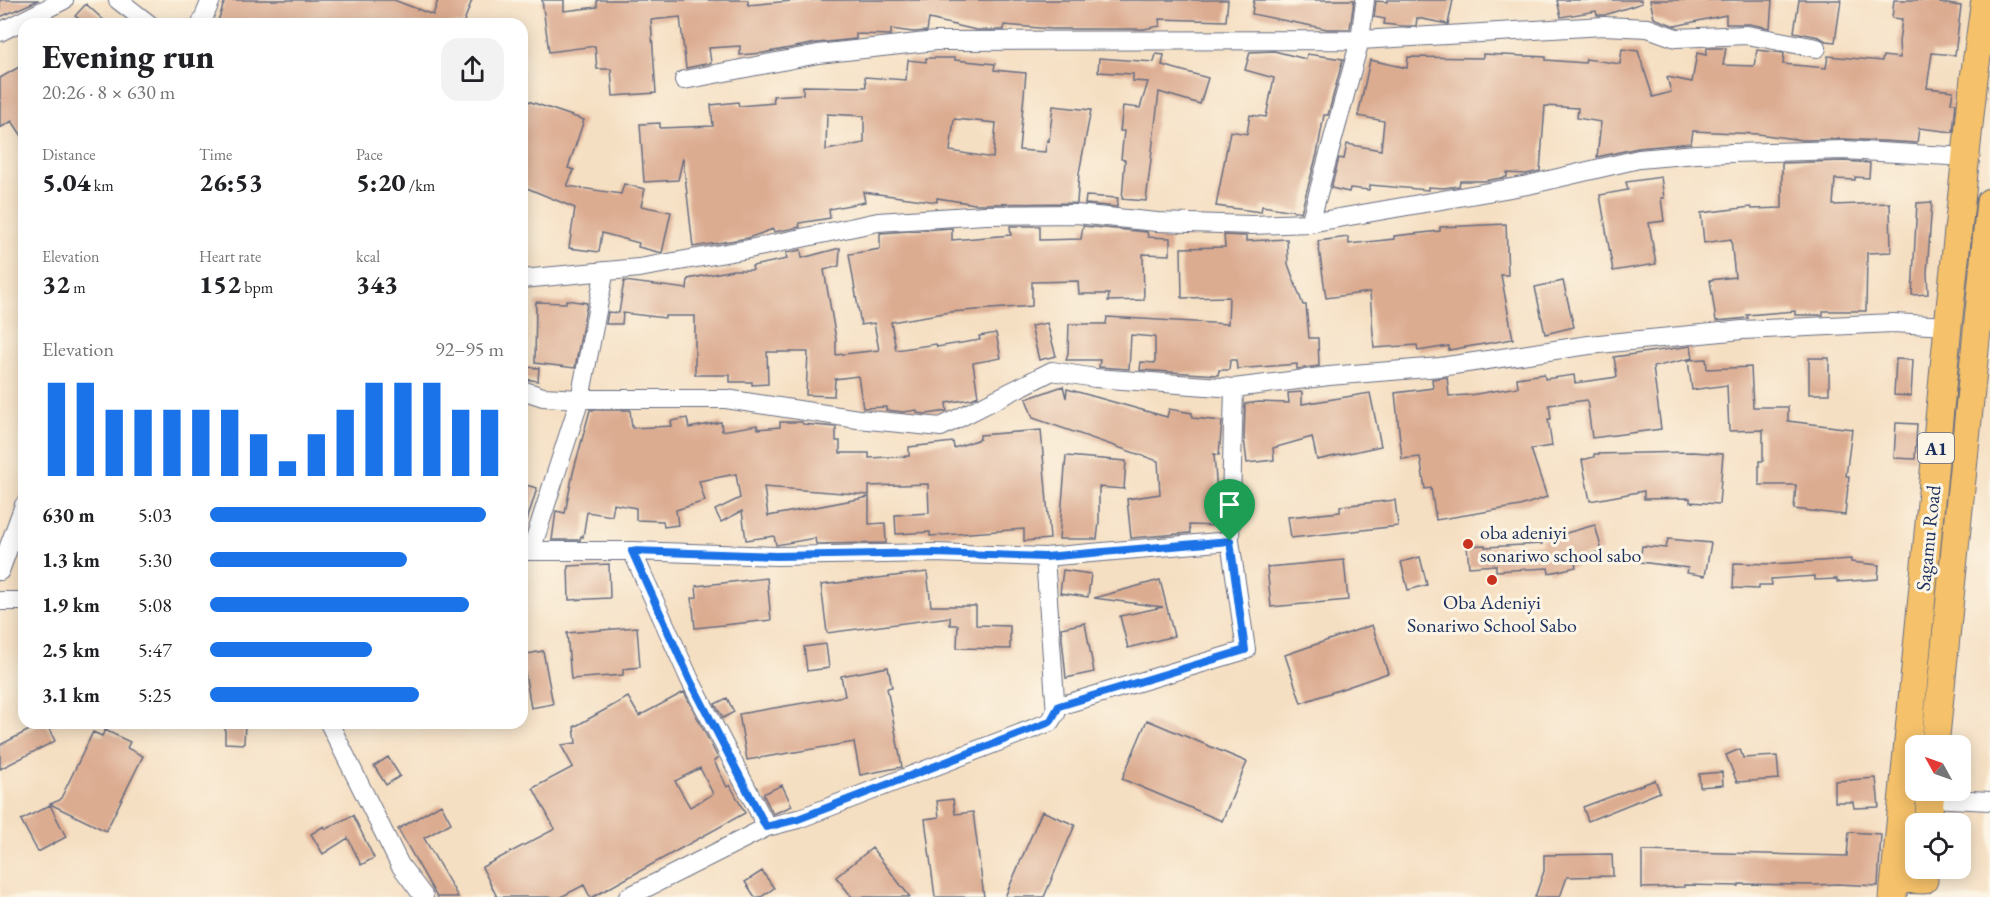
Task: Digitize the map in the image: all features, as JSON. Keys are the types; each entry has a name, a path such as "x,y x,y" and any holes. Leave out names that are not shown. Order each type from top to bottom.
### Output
{"highway":[{"name":"Sagamu Road","path":"1894,888 1948,326 1985,0"},
{"name":"Sagamu Road","path":"1936,735 1982,341 1990,202"},
{"path":"1894,888 1924,882"}],"street":[{"path":"28,18 64,0"},
{"path":"118,0 141,18"},
{"path":"204,18 211,0"},
{"path":"1310,223 1360,40 1365,0"},
{"path":"0,32 18,23"},
{"path":"684,80 818,54 936,41 1360,40 1604,26 1648,28 1676,38 1747,35 1816,48"},
{"path":"528,278 639,268 749,249 878,222 985,215 1076,214 1157,222 1252,225 1310,223 1528,186 1639,159 1696,154 1844,150 1966,157"},
{"path":"528,548 580,399 603,271"},
{"path":"528,392 543,397 580,399 726,399 858,419 941,427 1052,371 1095,378 1234,388 1329,376 1440,367 1590,345 1742,330 1893,323 1948,326"},
{"path":"628,897 766,827 798,819 1050,722 1059,706 1245,650 1230,541 1234,388"},
{"path":"0,571 18,522"},
{"path":"528,551 632,551 776,556 935,553 1045,557 1230,541"},
{"path":"632,551 690,680 766,827"},
{"path":"1045,557 1056,714"},
{"path":"0,601 18,601"},
{"path":"332,729 400,865 424,897"},
{"path":"1929,804 1990,801"}],"building":[{"path":"0,0 39,0 0,17"},
{"path":"225,0 394,0 433,15 438,0 472,0 465,18 219,18"},
{"path":"542,0 564,0 564,11 597,7 597,0 748,0 748,5 803,0 1228,0 1226,21 1159,19 1160,26 1144,29 1052,29 1004,25 1004,30 976,30 929,19 927,31 891,29 891,35 856,34 856,39 817,43 763,53 740,55 740,46 709,48 711,63 686,68 680,17 651,20 656,93 613,96 611,69 597,69 595,46 549,52"},
{"path":"1254,0 1354,0 1350,29 1327,29 1252,14"},
{"path":"1387,0 1453,0 1448,24 1417,18 1416,26 1401,26 1384,24 1385,19 1374,17 1376,1 1387,2"},
{"path":"1557,0 1641,0 1642,3 1605,15 1597,15 1596,11 1561,17"},
{"path":"1650,0 1772,0 1770,28 1749,24 1726,24 1726,15 1675,26 1654,18"},
{"path":"1799,0 1841,0 1835,42 1794,32"},
{"path":"1894,0 1940,0 1940,3 1961,6 1955,55 1932,53 1927,88 1953,91 1951,103 1956,103 1953,132 1919,128 1917,143 1845,139 1802,140 1758,134 1693,131 1691,143 1638,148 1597,157 1601,122 1577,118 1578,108 1545,106 1540,171 1526,174 1507,173 1507,177 1484,181 1460,181 1459,186 1428,187 1428,190 1370,185 1369,190 1350,188 1349,192 1331,188 1339,158 1344,159 1347,144 1381,150 1384,121 1358,116 1370,60 1407,68 1408,57 1483,58 1483,54 1546,57 1546,60 1585,63 1586,59 1620,64 1622,49 1638,51 1653,97 1671,92 1667,77 1692,82 1697,53 1706,55 1707,48 1726,48 1723,65 1754,66 1757,50 1784,53 1783,64 1826,68 1828,56 1882,61 1883,56 1900,58 1899,42 1902,19 1892,18"},
{"path":"86,4 101,18 78,18 75,16"},
{"path":"1274,51 1306,59 1307,54 1343,59 1328,115 1324,115 1317,154 1301,212 1262,206 1261,212 1216,206 1230,131 1247,134 1250,115 1266,117 1274,78 1245,70 1250,52"},
{"path":"1156,54 1164,55 1162,65 1208,78 1200,104 1159,92 1146,201 1122,199 1125,160 1121,159 1124,131 1120,131 1123,106 1140,108 1148,82 1133,81 1133,74 1098,72 1099,58 1154,62"},
{"path":"926,58 955,58 955,60 995,64 994,70 1026,73 1019,150 1045,152 1047,140 1049,141 1053,106 1091,110 1079,173 1077,203 975,204 937,198 937,202 863,192 865,202 829,209 830,218 799,223 800,227 774,232 773,229 748,238 693,247 683,158 678,180 644,182 640,124 660,123 660,128 713,126 711,105 738,102 739,106 774,103 773,96 803,94 803,86 866,87 865,77 906,80 908,60 926,62","holes":["827,114 864,116 864,143 826,150","954,119 996,123 993,158 950,151"]},
{"path":"18,68 18,130 12,121 0,128 0,78"},
{"path":"528,101 584,120 568,168 574,170 567,186 621,194 624,184 645,189 641,206 671,212 662,253 638,247 639,243 602,233 599,252 569,248 575,208 528,188"},
{"path":"1844,161 1870,163 1869,178 1835,179 1833,205 1890,203 1891,252 1867,253 1866,311 1823,311 1823,315 1795,315 1795,311 1747,315 1748,318 1716,321 1710,280 1735,277 1731,239 1704,243 1701,213 1751,207 1752,209 1782,208 1782,163"},
{"path":"1661,177 1664,221 1649,223 1656,264 1613,271 1600,195 1628,190 1626,182"},
{"path":"1086,196 1118,198 1117,207 1085,204"},
{"path":"1932,202 1927,273 1928,294 1912,295 1917,203"},
{"path":"1506,224 1508,275 1501,275 1513,339 1449,350 1449,346 1418,351 1417,345 1374,348 1370,292 1326,298 1318,241 1348,237 1349,244 1440,231 1440,227"},
{"path":"1010,226 1040,226 1040,240 1081,239 1083,226 1147,232 1148,237 1170,238 1170,255 1143,254 1144,300 1108,301 1109,294 1079,294 1078,281 1032,282 1032,306 950,312 891,322 896,350 936,344 937,347 980,340 979,336 996,333 1001,358 973,363 978,396 946,403 947,411 927,414 917,413 917,410 903,412 886,410 886,407 863,408 858,376 835,379 834,396 806,395 808,352 767,352 768,384 752,385 752,382 730,382 730,375 695,375 695,316 665,316 665,318 623,313 622,324 606,324 608,312 619,313 624,281 687,289 688,279 733,270 753,270 752,266 787,259 786,253 801,250 802,258 840,248 839,266 824,270 836,339 836,355 879,350 874,323 861,325 849,254 880,249 880,233 952,228 952,240 1011,235"},
{"path":"1224,235 1246,236 1246,241 1287,239 1288,264 1303,305 1306,305 1309,338 1318,338 1319,366 1297,369 1297,364 1237,369 1236,360 1230,360 1229,370 1219,370 1218,375 1140,370 1141,362 1155,363 1155,337 1131,335 1129,369 1099,367 1100,360 1066,360 1069,324 1106,324 1107,317 1228,324 1229,297 1182,298 1181,248 1225,247"},
{"path":"1563,281 1574,327 1545,334 1535,287"},
{"path":"566,300 587,303 575,368 535,363 536,302 566,303"},
{"path":"1047,323 1056,356 1039,360 1031,326"},
{"path":"1691,346 1693,358 1653,367 1661,429 1592,438 1587,400 1549,405 1551,419 1548,419 1552,446 1531,449 1547,497 1520,506 1436,520 1431,488 1425,489 1420,457 1402,459 1395,393 1433,388 1432,379 1447,377 1449,396 1518,387 1517,378 1544,374 1545,379 1574,375 1575,383 1617,377 1614,357"},
{"path":"1809,358 1829,358 1829,394 1809,394"},
{"path":"1706,359 1707,369 1751,367 1753,407 1788,407 1788,421 1852,429 1846,476 1849,476 1845,515 1794,509 1796,485 1759,485 1759,461 1763,461 1763,430 1729,431 1727,385 1692,390 1688,360"},
{"path":"1896,359 1913,360 1911,396 1894,395"},
{"path":"528,367 539,368 538,381 528,380"},
{"path":"1063,386 1066,398 1067,389 1167,417 1169,409 1192,413 1192,418 1222,421 1219,455 1214,454 1217,493 1220,493 1219,526 1189,525 1190,533 1131,538 1127,499 1160,494 1158,461 1033,418 1026,399"},
{"path":"1302,392 1302,404 1370,393 1381,446 1317,460 1312,437 1273,448 1274,460 1247,463 1244,438 1245,404 1289,403 1288,393"},
{"path":"590,410 630,410 632,428 672,426 671,421 687,418 689,428 721,422 722,431 757,425 758,429 780,427 780,422 802,422 803,424 836,427 836,441 840,441 840,453 869,453 869,458 909,456 909,447 953,442 954,448 980,439 980,435 1041,430 1050,539 1024,541 1024,529 930,536 930,532 896,534 895,515 929,513 928,484 869,486 869,495 764,487 768,516 869,497 869,524 885,523 886,543 816,544 815,538 776,545 774,536 746,540 742,511 721,522 715,510 740,498 736,474 699,481 705,501 676,510 678,525 664,527 663,521 636,520 636,508 614,504 612,516 587,512 583,537 581,536 580,540 552,540 556,511 565,513"},
{"path":"1896,423 1917,424 1915,459 1894,458"},
{"path":"1692,452 1723,454 1719,504 1690,502 1690,498 1644,499 1644,491 1590,501 1582,460 1594,457 1594,454"},
{"path":"1066,456 1126,461 1124,489 1099,487 1097,539 1059,539"},
{"path":"528,486 537,488 528,517"},
{"path":"1395,500 1398,526 1291,538 1288,517 1340,512 1340,506"},
{"path":"1595,525 1602,551 1574,558 1576,567 1549,573 1548,568 1496,571 1496,565 1469,567 1467,546 1542,544 1541,540"},
{"path":"1668,539 1711,543 1705,576 1687,573 1688,568 1640,562 1642,546 1666,548"},
{"path":"1420,557 1427,585 1408,590 1401,562"},
{"path":"1851,559 1851,562 1879,565 1878,579 1837,582 1837,579 1814,580 1814,576 1771,579 1772,585 1759,585 1759,589 1733,588 1734,563 1773,564"},
{"path":"1344,560 1348,600 1271,607 1267,567"},
{"path":"609,564 610,598 569,600 568,566"},
{"path":"1063,570 1091,574 1088,597 1060,593"},
{"path":"927,572 931,606 976,606 976,625 1010,626 1010,649 957,648 958,625 950,625 950,617 827,633 821,585"},
{"path":"767,578 771,620 695,628 692,598 697,597 696,586"},
{"path":"1160,580 1174,636 1128,648 1120,616 1163,607 1094,598"},
{"path":"1085,623 1094,672 1066,678 1061,628"},
{"path":"1372,625 1388,673 1301,703 1285,655"},
{"path":"637,627 640,667 623,669 623,675 571,679 567,633"},
{"path":"826,644 829,668 807,671 804,647"},
{"path":"543,651 553,704 531,708 528,690 528,654"},
{"path":"888,667 892,687 887,688 902,767 860,775 854,742 747,760 739,714 845,696 841,676"},
{"path":"684,692 718,758 714,761 727,787 730,785 745,813 593,897 590,897 584,885 561,897 497,897 482,867 555,829 533,788 573,767 561,745 576,743 574,727 628,697 639,716","holes":["700,768 713,794 690,807 675,781"]},
{"path":"727,698 734,712 723,718 715,704"},
{"path":"1147,720 1247,762 1222,821 1122,779"},
{"path":"31,729 49,729 55,741 0,769 0,745"},
{"path":"225,729 245,729 244,744 225,743"},
{"path":"105,730 130,742 127,748 143,756 106,831 50,804 60,800 93,732 102,736"},
{"path":"1740,749 1743,758 1777,756 1779,779 1737,782 1726,755"},
{"path":"388,757 400,776 386,785 374,766"},
{"path":"1722,772 1723,785 1700,787 1699,774"},
{"path":"1876,778 1879,807 1854,808 1853,802 1835,802 1835,781"},
{"path":"1655,780 1660,792 1588,821 1583,807"},
{"path":"782,785 792,806 773,814 763,794"},
{"path":"953,799 955,814 973,812 984,897 935,897 925,819 939,817 937,801"},
{"path":"441,804 451,823 424,838 458,897 437,897 398,829"},
{"path":"50,805 66,837 38,852 21,820"},
{"path":"1042,811 1075,825 1044,897 1005,897"},
{"path":"353,815 374,858 361,865 348,838 323,854 311,834 324,826 326,829"},
{"path":"1849,832 1881,834 1878,886 1739,884 1739,886 1684,885 1684,887 1642,888 1642,851 1847,856"},
{"path":"872,848 910,897 852,897 836,877"},
{"path":"1612,854 1613,876 1567,877 1560,897 1535,897 1544,871 1544,855"},
{"path":"762,871 774,888 761,897 755,897 745,882"}],"place":[{"name":"oba adeniyi sonariwo school sabo","path":"1468,544"},
{"name":"Oba Adeniyi Sonariwo School Sabo","path":"1492,580"}],"route":[{"path":"1230,541 1245,650 1059,706 1050,722 798,819 766,827 690,680 632,551 776,556 935,553 1045,557 1230,541"}]}
